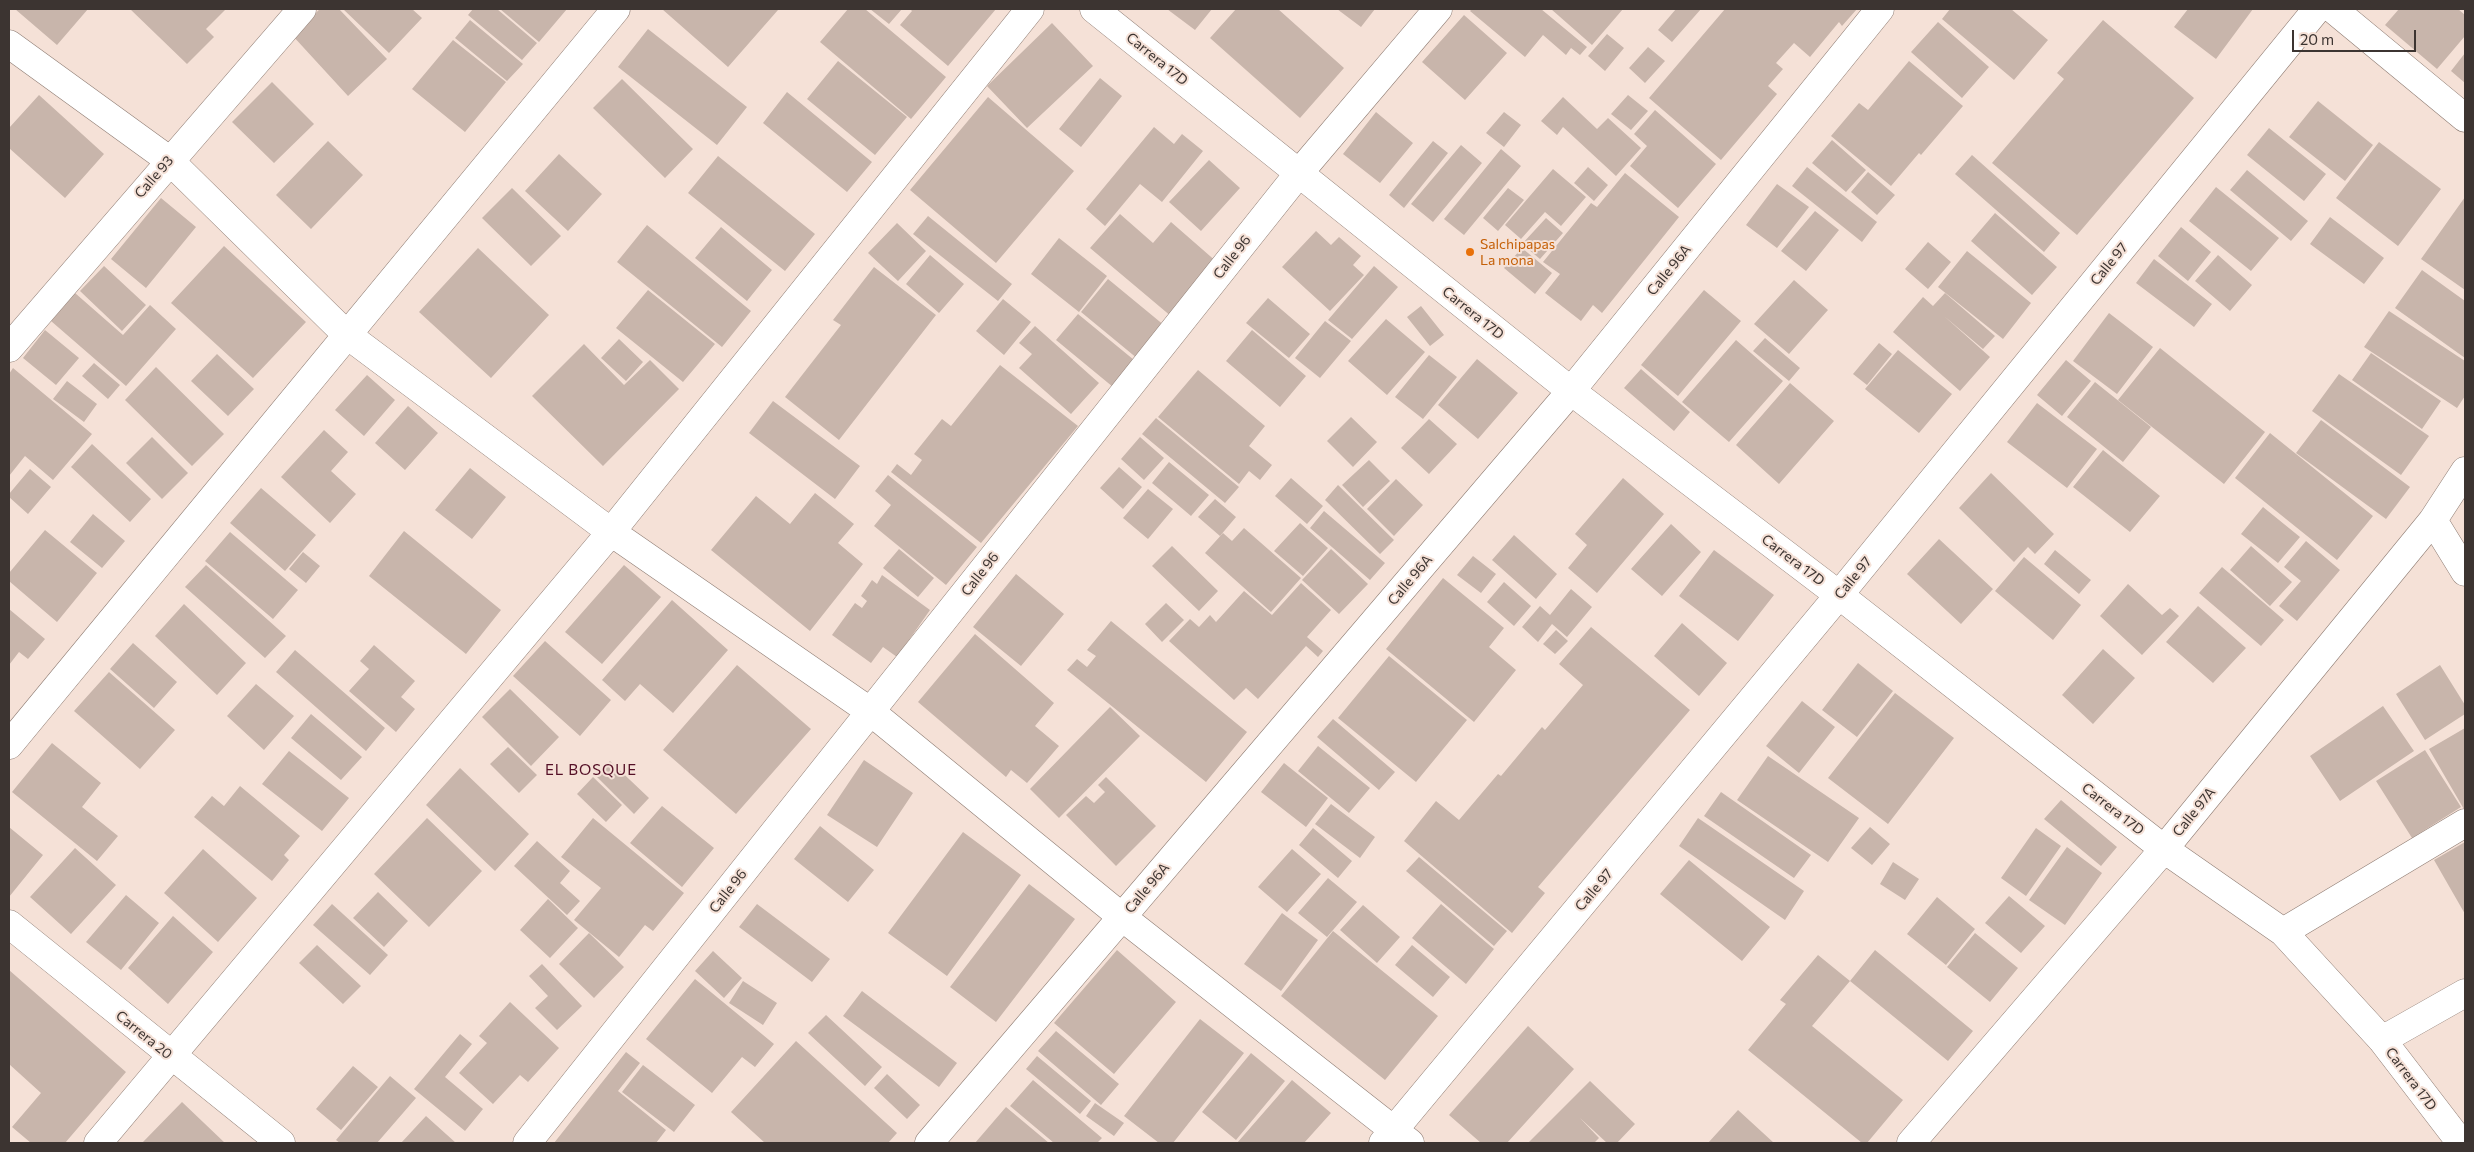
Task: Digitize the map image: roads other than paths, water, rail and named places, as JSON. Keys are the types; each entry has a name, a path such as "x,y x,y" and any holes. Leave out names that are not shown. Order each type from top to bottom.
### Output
{"street":[{"name":"Calle 93","path":"9,348 169,160 302,9"},
{"path":"9,744 616,9"},
{"path":"98,1143 611,532 1030,9"},
{"name":"Carrera 17D","path":"1094,9 1571,391 1839,595 2164,849 2283,932 2382,1040 2461,1143"},
{"name":"Calle 96","path":"527,1143 1298,173 1438,9"},
{"name":"Calle 96A","path":"929,1143 1571,391 1880,9"},
{"name":"Calle 97","path":"1396,1139 2317,9"},
{"path":"2334,9 2465,118"},
{"path":"9,44 169,160 346,334 611,532 870,712 1396,1139"},
{"name":"Calle 97A","path":"1911,1143 2164,849 2433,520 2465,471"},
{"path":"2433,520 2465,572"},
{"path":"2283,932 2465,823"},
{"name":"Carrera 20","path":"9,924 281,1143"},
{"path":"2382,1040 2465,993"}],"place":[{"name":"Salchipapas La mona","path":"1470,252"}],"district":[{"name":"EL BOSQUE","path":"591,770"}]}
